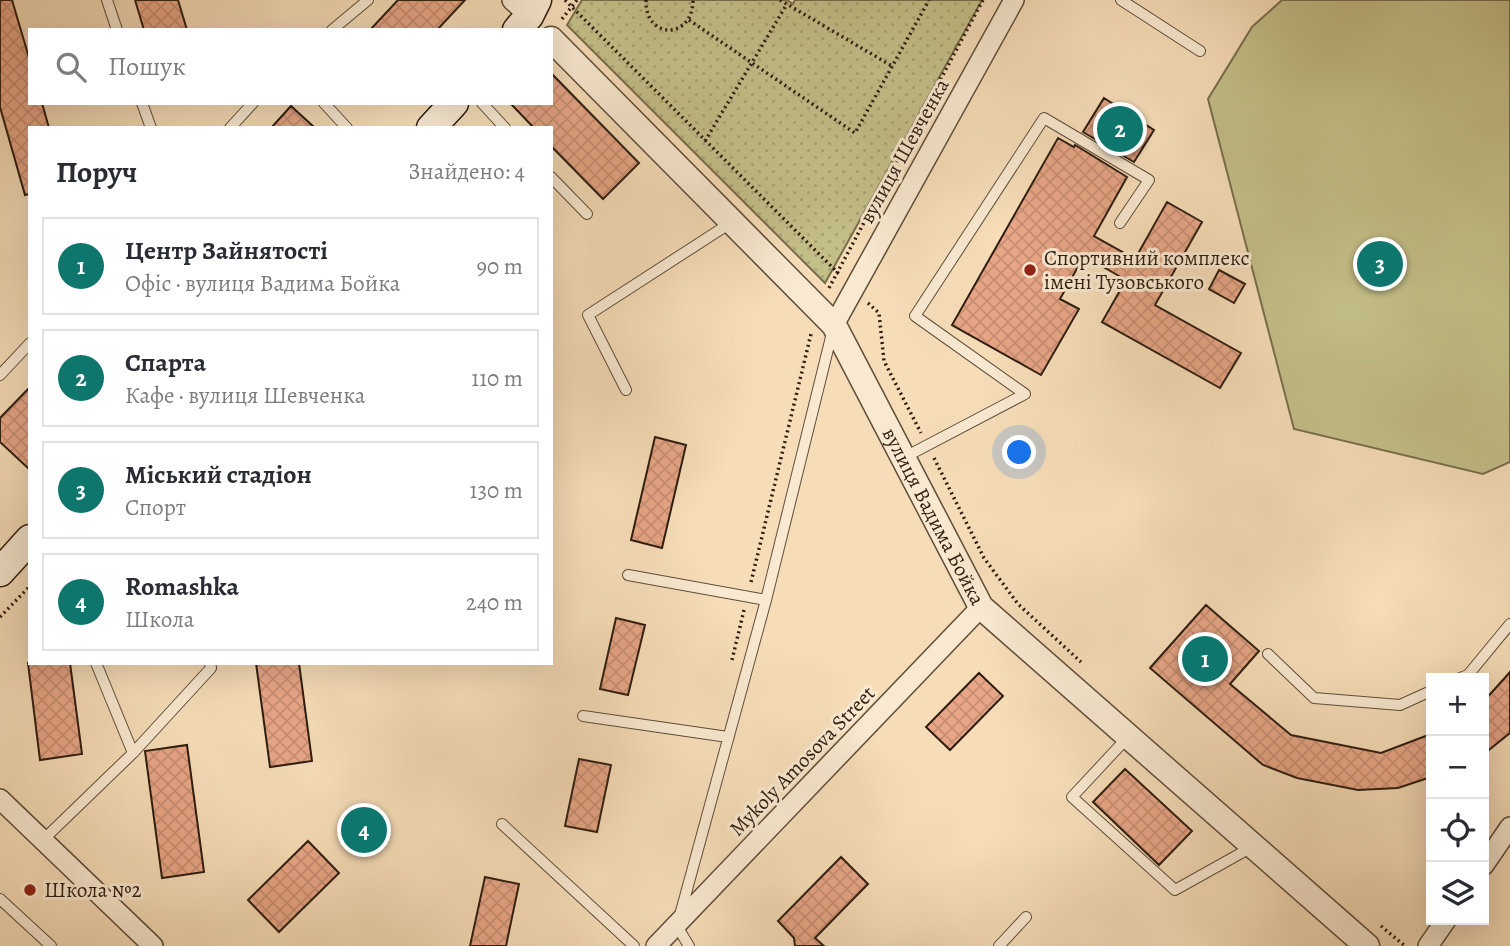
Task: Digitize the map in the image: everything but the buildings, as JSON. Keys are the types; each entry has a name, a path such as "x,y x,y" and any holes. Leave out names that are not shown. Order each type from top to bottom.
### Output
{"main road":[{"path":"433,126 452,105"},
{"path":"0,572 28,541"}],"street":[{"name":"вулиця Шевченка","path":"834,325 1014,0"},
{"name":"вулиця Вадима Бойка","path":"553,38 834,325 981,607 1367,946"},
{"name":"Mykoly Amosova Street","path":"656,946 981,607"},
{"path":"0,799 153,946"},
{"path":"1486,862 1510,827"},
{"path":"1428,946 1443,925"}],"lane":[{"path":"107,0 116,28"},
{"path":"334,28 368,0"},
{"path":"1121,0 1200,51"},
{"path":"143,105 150,126"},
{"path":"232,126 251,105"},
{"path":"326,105 344,126"},
{"path":"484,105 503,126"},
{"path":"902,458 1025,394 915,316 1044,118 1149,180 1120,223"},
{"path":"553,179 587,214"},
{"path":"626,390 588,315 732,222"},
{"path":"689,946 677,926 766,600 834,325"},
{"path":"0,375 28,345"},
{"path":"628,575 766,600"},
{"path":"1470,673 1510,624"},
{"path":"1268,654 1314,698 1400,705 1426,693"},
{"path":"97,665 133,752"},
{"path":"43,840 133,752 211,668 210,665"},
{"path":"583,716 728,737"},
{"path":"1128,737 1072,797 1175,890 1252,847"},
{"path":"502,824 635,946"},
{"path":"0,899 51,946"},
{"path":"999,946 1026,917"}],"path":[{"path":"565,0 878,313 884,361 984,558 1017,604 1090,669"},
{"path":"535,20 573,8 577,0"},
{"path":"646,0 646,12 652,23 662,30 675,30 687,24 693,13 693,0"},
{"path":"780,0 892,66"},
{"path":"689,20 855,133 929,0"},
{"path":"705,141 788,4"},
{"path":"0,617 28,588"},
{"path":"1375,920 1405,946"}],"shaded area":[{"path":"582,0 787,0 793,4 795,0 982,0 825,283 567,25"},
{"path":"1282,0 1510,0 1510,462 1483,474 1294,429 1208,99 1252,27"}],"place":[{"name":"Спарта","path":"1120,129"},
{"name":"Міський стадіон","path":"1380,264"},
{"name":"Спортивний комплекс імені Тузовського","path":"1030,270"},
{"name":"Центр Зайнятості","path":"1205,659"},
{"name":"Romashka","path":"364,830"},
{"name":"Школа №2","path":"30,890"}]}
